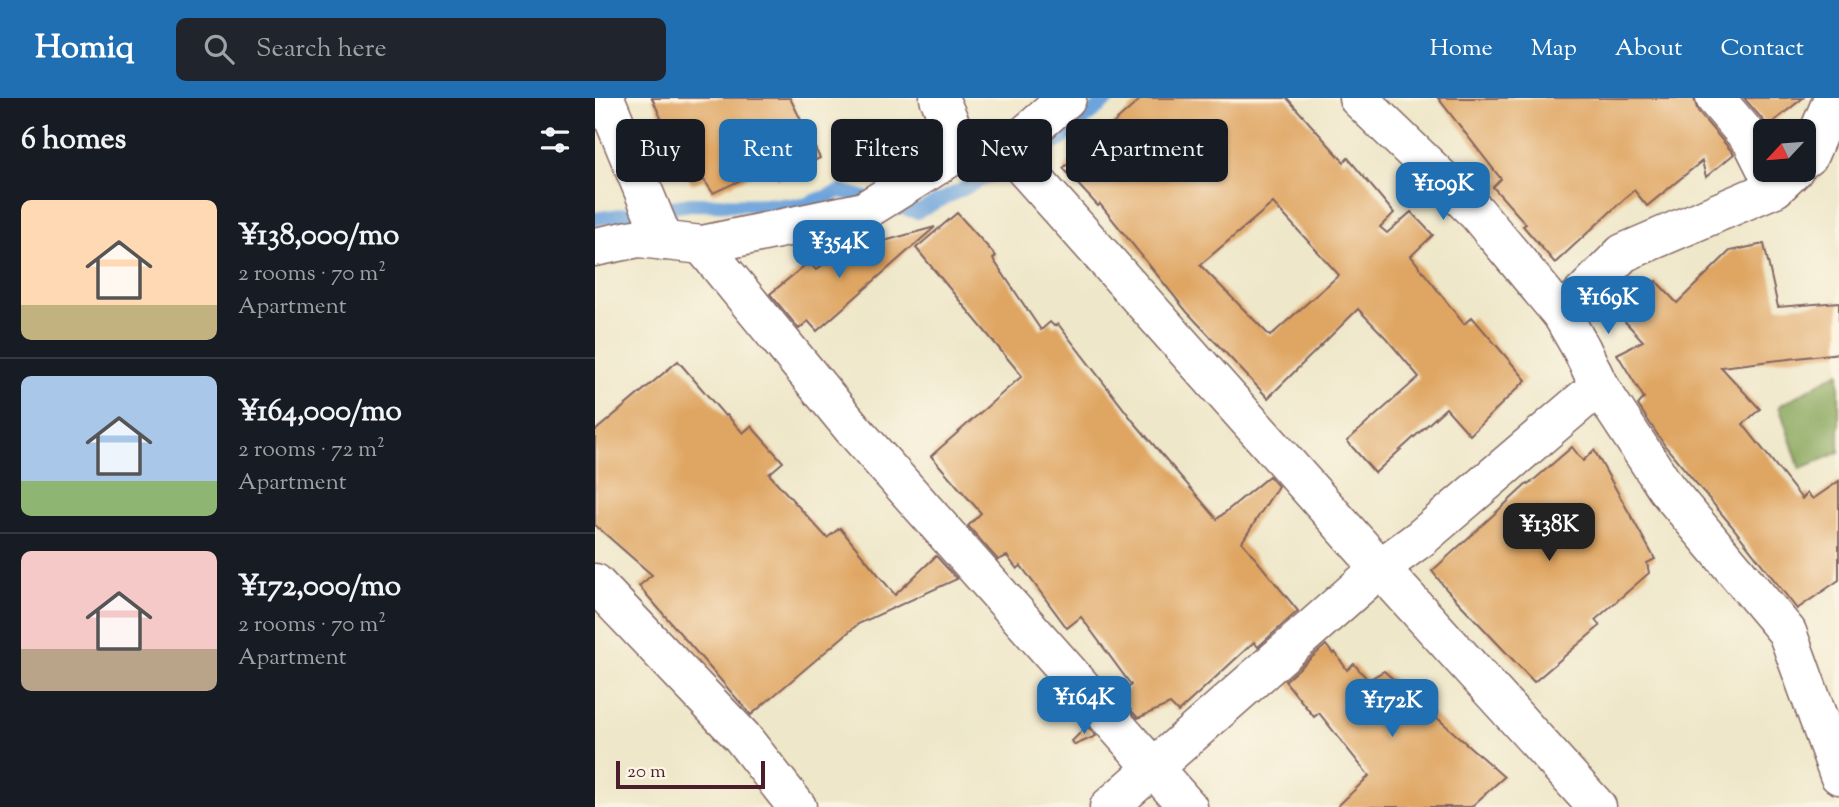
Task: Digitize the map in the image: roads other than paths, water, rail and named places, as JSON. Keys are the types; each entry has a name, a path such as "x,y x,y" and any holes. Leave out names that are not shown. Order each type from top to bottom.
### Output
{"street":[{"path":"605,98 664,241"},
{"path":"939,98 957,139"},
{"path":"1043,119 1067,98"},
{"path":"1359,98 1477,213 1562,315 1599,386 1666,488 1787,632 1839,775"},
{"path":"1715,98 1753,142"},
{"path":"1817,136 1833,98"},
{"path":"595,247 639,238 702,245 864,211 957,153"},
{"path":"1036,182 1597,807"},
{"path":"1562,315 1623,253 1760,182"},
{"path":"702,245 853,429 1188,807"},
{"path":"1108,807 1380,568 1420,538 1599,386"},
{"path":"595,583 742,737 797,807"}],"waterway":[{"path":"889,204 917,212 1061,140 1109,98"},
{"path":"595,219 691,204 804,205 841,191 869,199"}]}
